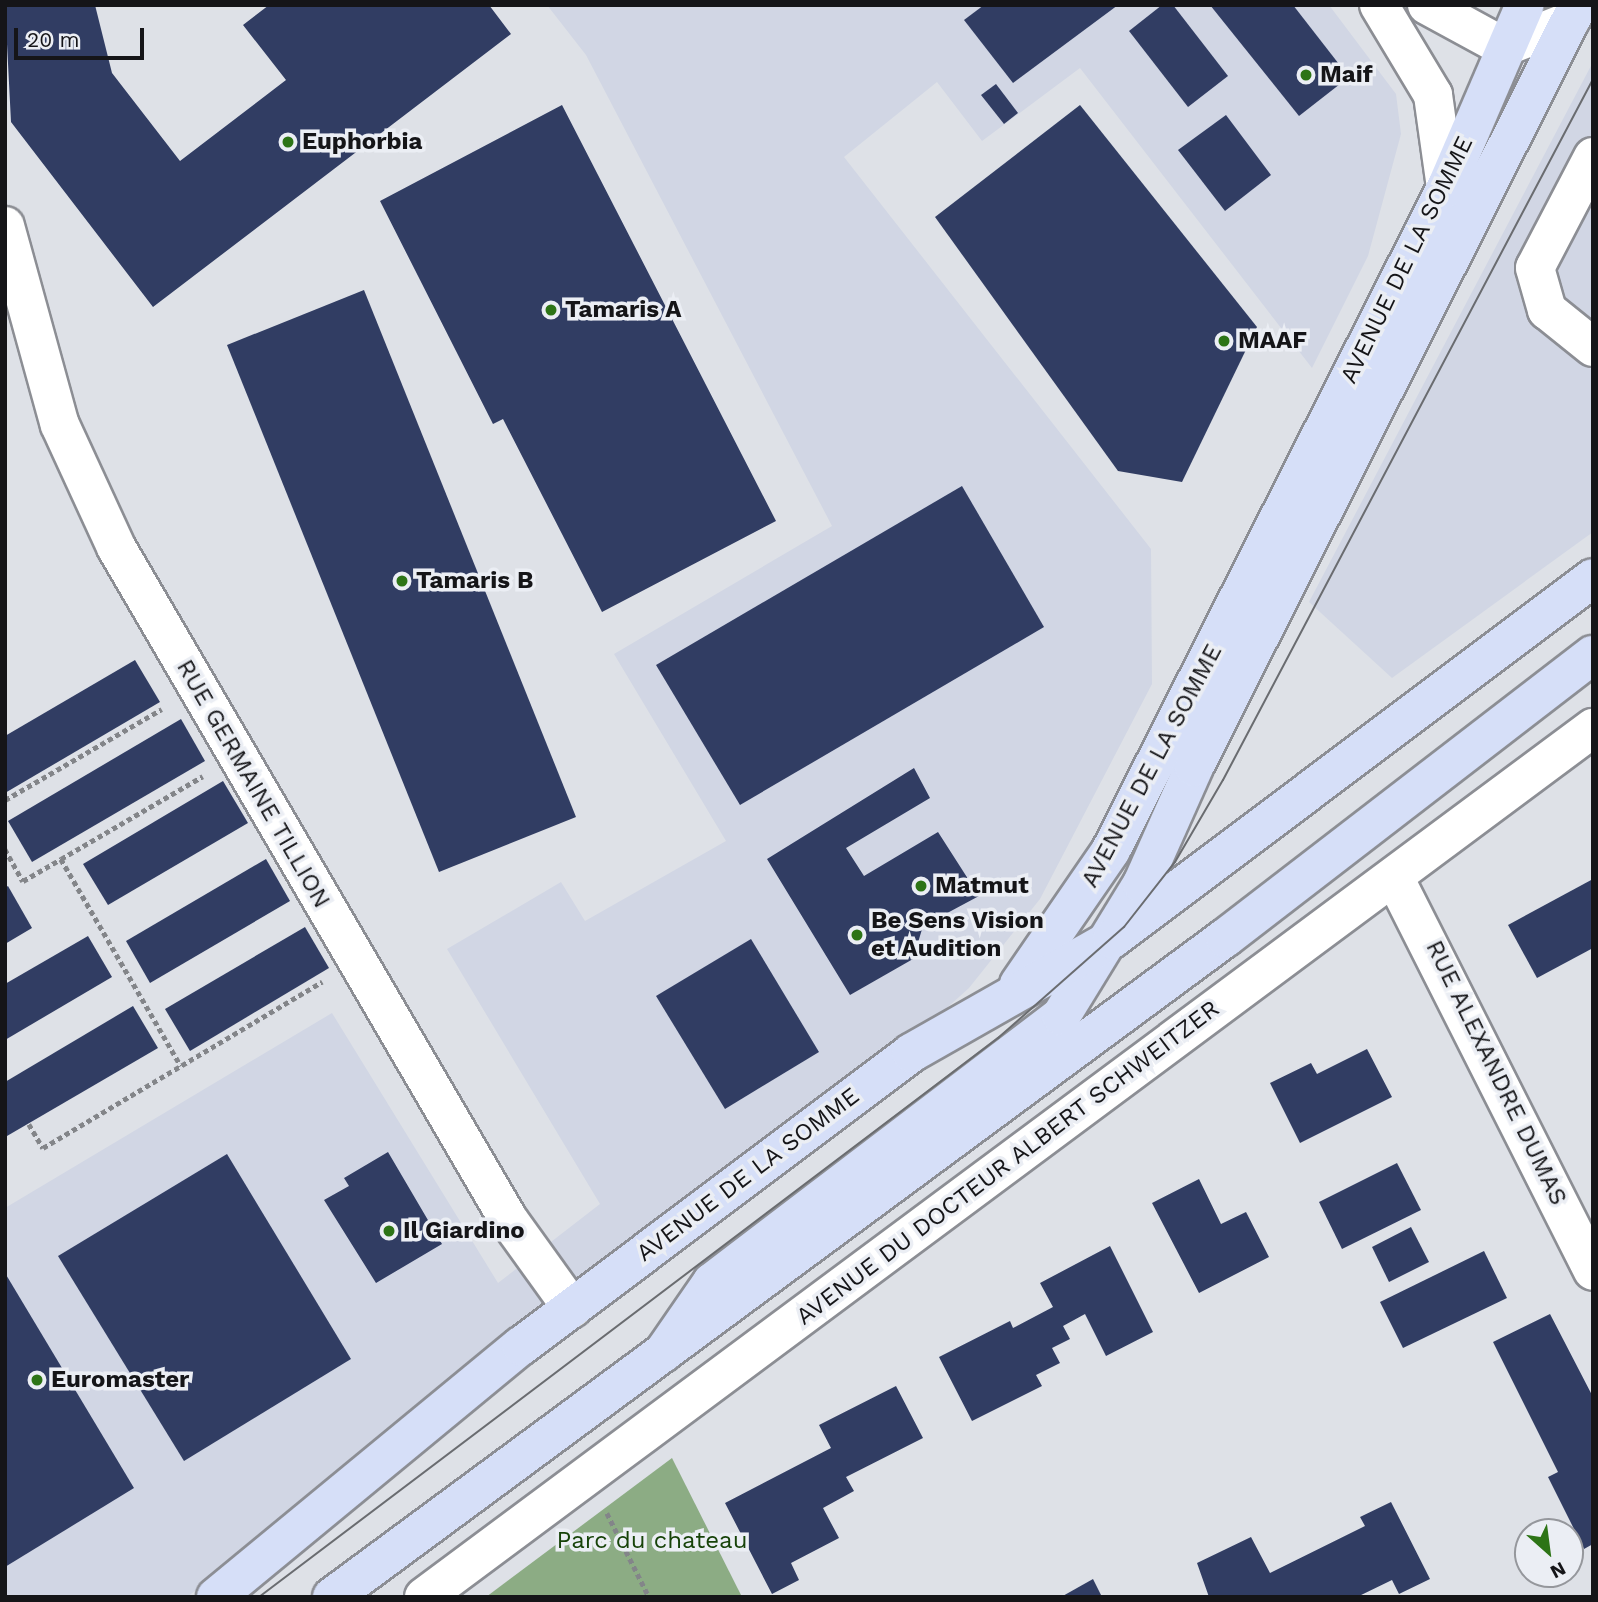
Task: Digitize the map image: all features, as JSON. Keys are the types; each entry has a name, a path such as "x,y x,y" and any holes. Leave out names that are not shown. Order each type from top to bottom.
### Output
{"main road":[{"name":"AVENUE DE LA SOMME","path":"216,1597 572,1308 911,1053 1012,994 1105,862 1446,188 1504,47 1525,5"},
{"name":"AVENUE DE LA SOMME","path":"663,1353 712,1282 1032,1044 1061,1016 1112,939 1574,13"},
{"path":"1012,994 1112,939 1593,578"},
{"name":"AVENUE DE LA SOMME","path":"332,1597 959,1136 1593,655"}],"street":[{"path":"1379,5 1433,95 1446,188"},
{"path":"1427,5 1504,47 1574,13"},
{"path":"1593,157 1535,268 1547,310 1593,347"},
{"name":"RUE GERMAINE TILLION","path":"5,226 60,425 116,547 508,1219 572,1308"},
{"name":"AVENUE DU DOCTEUR ALBERT SCHWEITZER","path":"424,1597 1593,728"},
{"name":"RUE ALEXANDRE DUMAS","path":"1394,877 1592,1268"}],"path":[{"path":"5,800 198,689"},
{"path":"5,849 23,881 237,756"},
{"path":"61,859 181,1066"},
{"path":"29,1124 44,1148 356,962"},
{"path":"587,1475 649,1597"}],"shaded area":[{"path":"547,5 1329,5 1396,94 1401,134 1368,256 1312,368 1080,68 982,141 937,82 844,157 1151,549 1152,684 1040,899 969,988 930,1023 187,1597 5,1597 5,1208 332,1013 498,1283 600,1204 447,949 561,882 585,921 726,841 614,654 832,526 586,55"},
{"path":"1593,62 1593,532 1392,678 1309,602"}],"green space":[{"name":"Parc du chateau","path":"672,1458 742,1597 486,1597"}],"building":[{"name":"Euphorbia","path":"5,5 95,5 112,73 180,161 286,80 243,25 269,5 489,5 511,34 153,307 11,122"},
{"path":"984,5 1118,5 1013,83 964,20"},
{"path":"1162,5 1173,5 1228,76 1188,107 1129,31"},
{"path":"1210,5 1293,5 1349,77 1299,116"},
{"path":"996,84 1018,113 1004,124 981,95"},
{"name":"Tamaris A","path":"562,105 776,521 602,612 503,419 493,424 380,201"},
{"path":"1080,105 1257,327 1182,482 1118,471 935,217"},
{"path":"1226,115 1271,175 1225,211 1178,150"},
{"name":"Tamaris B","path":"364,290 576,817 439,872 227,345"},
{"path":"962,486 1044,627 740,805 656,665"},
{"path":"135,660 160,702 5,793 5,736"},
{"path":"181,719 205,761 32,862 8,821"},
{"path":"914,768 930,798 846,848 864,876 938,832 979,896 923,926 913,959 850,995 767,859"},
{"path":"223,781 248,823 108,905 83,864"},
{"path":"266,859 290,901 150,983 126,941"},
{"path":"1593,879 1593,948 1537,978 1508,925"},
{"path":"8,886 32,928 5,944 5,888"},
{"path":"305,927 329,968 190,1051 165,1009"},
{"path":"88,936 112,977 5,1040 5,984"},
{"path":"751,939 819,1052 725,1109 656,996"},
{"path":"133,1006 158,1048 7,1136 5,1082"},
{"path":"1367,1049 1392,1097 1300,1143 1270,1083 1311,1063 1317,1074"},
{"name":"Il Giardino","path":"388,1152 442,1244 376,1283 324,1200 349,1186 344,1178"},
{"path":"227,1154 351,1359 184,1461 58,1256"},
{"path":"1397,1163 1421,1210 1342,1249 1319,1202"},
{"path":"1199,1179 1221,1224 1246,1212 1269,1257 1199,1293 1152,1203"},
{"path":"1411,1227 1429,1262 1389,1282 1372,1247"},
{"path":"1110,1246 1153,1332 1106,1356 1085,1314 1063,1326 1070,1339 1052,1348 1060,1363 1036,1375 1042,1386 972,1421 939,1357 1010,1321 1013,1328 1053,1307 1040,1283"},
{"path":"1484,1251 1507,1298 1403,1348 1380,1302"},
{"name":"Euromaster","path":"5,1273 134,1488 5,1567"},
{"path":"1550,1314 1593,1397 1593,1544 1584,1549 1584,1518 1568,1518 1548,1477 1558,1472 1493,1342"},
{"path":"896,1386 923,1438 846,1477 854,1491 823,1508 839,1538 791,1563 799,1580 772,1594 725,1503 831,1448 819,1425"},
{"path":"1391,1502 1430,1579 1399,1594 1392,1580 1357,1597 1209,1597 1197,1563 1251,1537 1270,1573 1365,1526 1360,1517"},
{"path":"1093,1579 1102,1597 1061,1597"}],"tram line":[{"path":"259,1597 998,1038 1124,927 1175,862 1223,780 1593,79"}],"place":[{"name":"Maif","path":"1306,75"},
{"name":"Euphorbia","path":"288,142"},
{"name":"Tamaris A","path":"551,310"},
{"name":"MAAF","path":"1224,341"},
{"name":"Tamaris B","path":"402,581"},
{"name":"Matmut","path":"921,886"},
{"name":"Be Sens Vision et Audition","path":"857,935"},
{"name":"Il Giardino","path":"389,1231"},
{"name":"Euromaster","path":"37,1380"}]}
